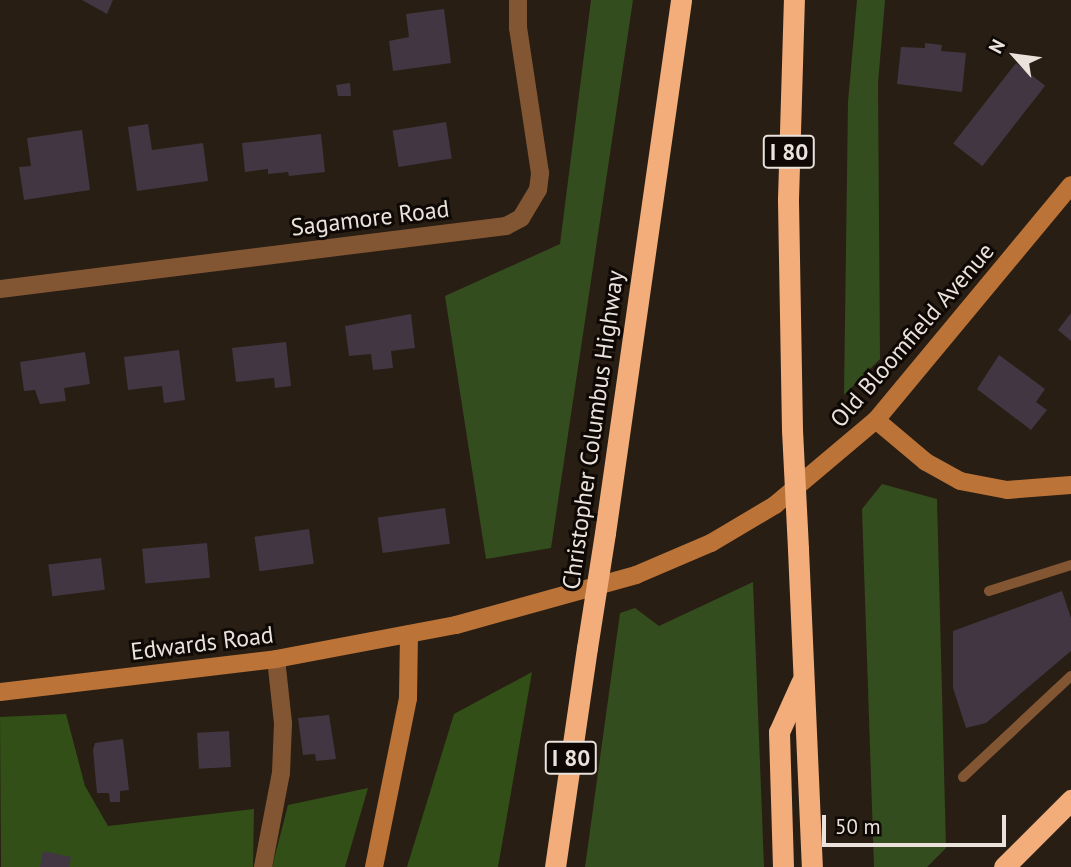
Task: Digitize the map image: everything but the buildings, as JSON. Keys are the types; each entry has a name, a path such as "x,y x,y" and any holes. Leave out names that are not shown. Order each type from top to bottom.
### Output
{"highway":[{"name":"Christopher Columbus Highway","path":"555,867 681,0"},
{"name":"I 80","path":"794,0 788,199 792,430 812,867"},
{"path":"783,867 779,732 803,678"},
{"path":"1004,867 1071,800"}],"street":[{"name":"Sagamore Road","path":"0,289 506,226 521,218 534,198 540,173 518,28 519,0"},
{"name":"Old Bloomfield Avenue","path":"409,634 528,608 636,575 699,549 775,505 876,420 1071,185"},
{"path":"876,420 926,462 960,481 1007,490 1071,485"},
{"path":"374,867 408,698 409,634"},
{"name":"Edwards Road","path":"0,692 275,659 409,634"},
{"path":"263,867 281,773 283,723 275,659"}],"lane":[{"path":"989,591 1071,565"},
{"path":"963,777 1071,676"}],"green space":[{"path":"591,0 633,0 551,548 486,559 445,296 560,244"},
{"path":"857,0 885,0 878,83 880,359 844,395 848,102"},
{"path":"882,484 937,499 946,848 927,867 874,867 862,509"},
{"path":"753,582 764,867 585,867 620,613 635,608 659,626"},
{"path":"532,672 498,867 407,867 454,714"},
{"path":"66,714 85,786 108,826 254,809 253,867 1,867 0,717"},
{"path":"368,788 345,867 272,867 288,805"}]}
